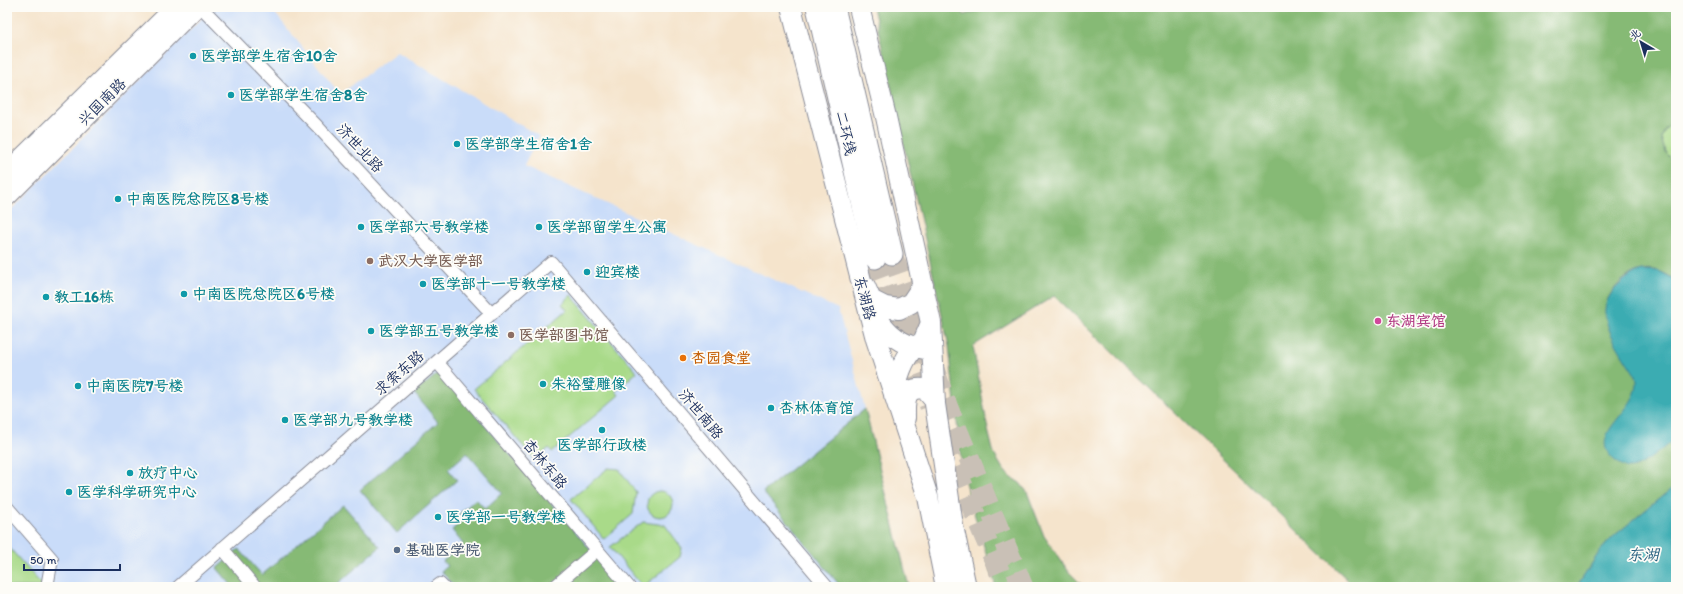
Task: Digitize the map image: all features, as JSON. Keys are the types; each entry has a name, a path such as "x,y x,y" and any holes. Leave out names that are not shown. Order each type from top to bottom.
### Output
{"highway":[{"name":"二环线","path":"817,7 883,256 834,7"}],"main road":[{"name":"兴国南路","path":"7,172 169,14 197,7"},
{"name":"东湖路","path":"791,7 867,304 904,428 928,497 946,587"},
{"path":"859,7 886,117 931,323 935,401 952,526 966,587"},
{"name":"兴国南路","path":"7,197 169,14"},
{"path":"858,270 871,300 885,307 899,309 911,302 923,285"},
{"path":"867,304 888,334 907,345 924,349 933,358"},
{"path":"894,395 898,375 905,358 914,347 923,342 931,323"},
{"path":"904,428 905,397 910,391 917,388 925,389 935,401"}],"street":[{"name":"济世北路","path":"201,7 317,126 492,314"},
{"name":"求索东路","path":"178,587 551,262"},
{"name":"济世南路","path":"551,262 827,587"},
{"name":"杏林东路","path":"437,362 629,587"},
{"path":"7,507 52,559 47,587"},
{"path":"222,548 255,587"},
{"path":"554,587 598,550"},
{"path":"436,587 440,584 443,587"}],"shaded area":[{"name":"武汉大学医学部","path":"213,7 270,7 340,94 397,52 539,136 524,166 838,309 865,409 909,587 7,587 7,214"}],"green space":[{"name":"东湖宾馆","path":"873,7 961,7 964,15 989,7 1676,7 1676,120 1666,128 1661,138 1665,152 1676,163 1676,280 1656,270 1647,269 1637,271 1631,274 1616,287 1609,297 1606,308 1609,329 1631,366 1638,386 1631,402 1610,429 1631,468 1637,466 1676,438 1676,485 1614,536 1600,551 1577,587 1355,587 1054,296 973,346 988,430 994,454 1009,476 1020,483 1027,492 1044,536 1069,572 1084,587 996,587 964,479 949,346"},
{"path":"1676,120 1676,163 1665,152 1661,138 1666,128"},
{"path":"571,295 637,372 616,391 619,395 552,452 549,448 535,460 474,389 567,310 562,304"},
{"path":"440,372 622,587 455,587 441,571 447,566 443,561 463,544 452,530 464,519 459,514 476,499 485,509 502,493 467,453 448,469 457,480 397,533 360,490 438,422 414,393"},
{"path":"865,409 909,587 841,587 763,492"},
{"path":"608,468 619,469 636,492 633,514 604,539 571,499"},
{"path":"660,491 669,495 673,504 669,513 660,517 651,513 647,504 651,495"},
{"path":"343,505 380,547 334,587 233,587 217,568 239,549 262,575"},
{"path":"643,522 665,525 682,548 680,557 643,587 610,547"},
{"path":"7,545 41,584 41,587 7,587"}],"water":[{"path":"1642,270 1659,271 1676,280 1676,438 1654,456 1635,467 1630,468 1619,463 1607,452 1605,441 1609,431 1632,399 1636,388 1636,376 1611,334 1605,317 1605,309 1608,299 1616,287 1630,276"},
{"name":"东湖","path":"1676,485 1676,587 1577,587 1600,551 1614,536"}],"tunnel":[{"path":"892,254 948,408 1023,587"},
{"path":"875,258 930,406"},
{"path":"943,439 1006,587"}],"place":[{"name":"医学部学生宿舍10舍","path":"193,56"},
{"name":"医学部学生宿舍8舍","path":"231,95"},
{"name":"医学部学生宿舍1舍","path":"457,144"},
{"name":"中南医院总院区8号楼","path":"118,199"},
{"name":"医学部六号教学楼","path":"361,227"},
{"name":"医学部留学生公寓","path":"539,227"},
{"name":"武汉大学医学部","path":"370,261"},
{"name":"迎宾楼","path":"587,272"},
{"name":"医学部十一号教学楼","path":"423,284"},
{"name":"中南医院总院区6号楼","path":"184,294"},
{"name":"教工16栋","path":"46,297"},
{"name":"东湖宾馆","path":"1378,321"},
{"name":"医学部五号教学楼","path":"371,331"},
{"name":"医学部图书馆","path":"511,335"},
{"name":"杏园食堂","path":"683,358"},
{"name":"朱裕璧雕像","path":"543,384"},
{"name":"中南医院7号楼","path":"78,386"},
{"name":"杏林体育馆","path":"771,408"},
{"name":"医学部九号教学楼","path":"285,420"},
{"name":"医学部行政楼","path":"602,430"},
{"name":"放疗中心","path":"130,473"},
{"name":"医学科学研究中心","path":"69,492"},
{"name":"医学部一号教学楼","path":"438,517"},
{"name":"基础医学院","path":"397,550"}]}
